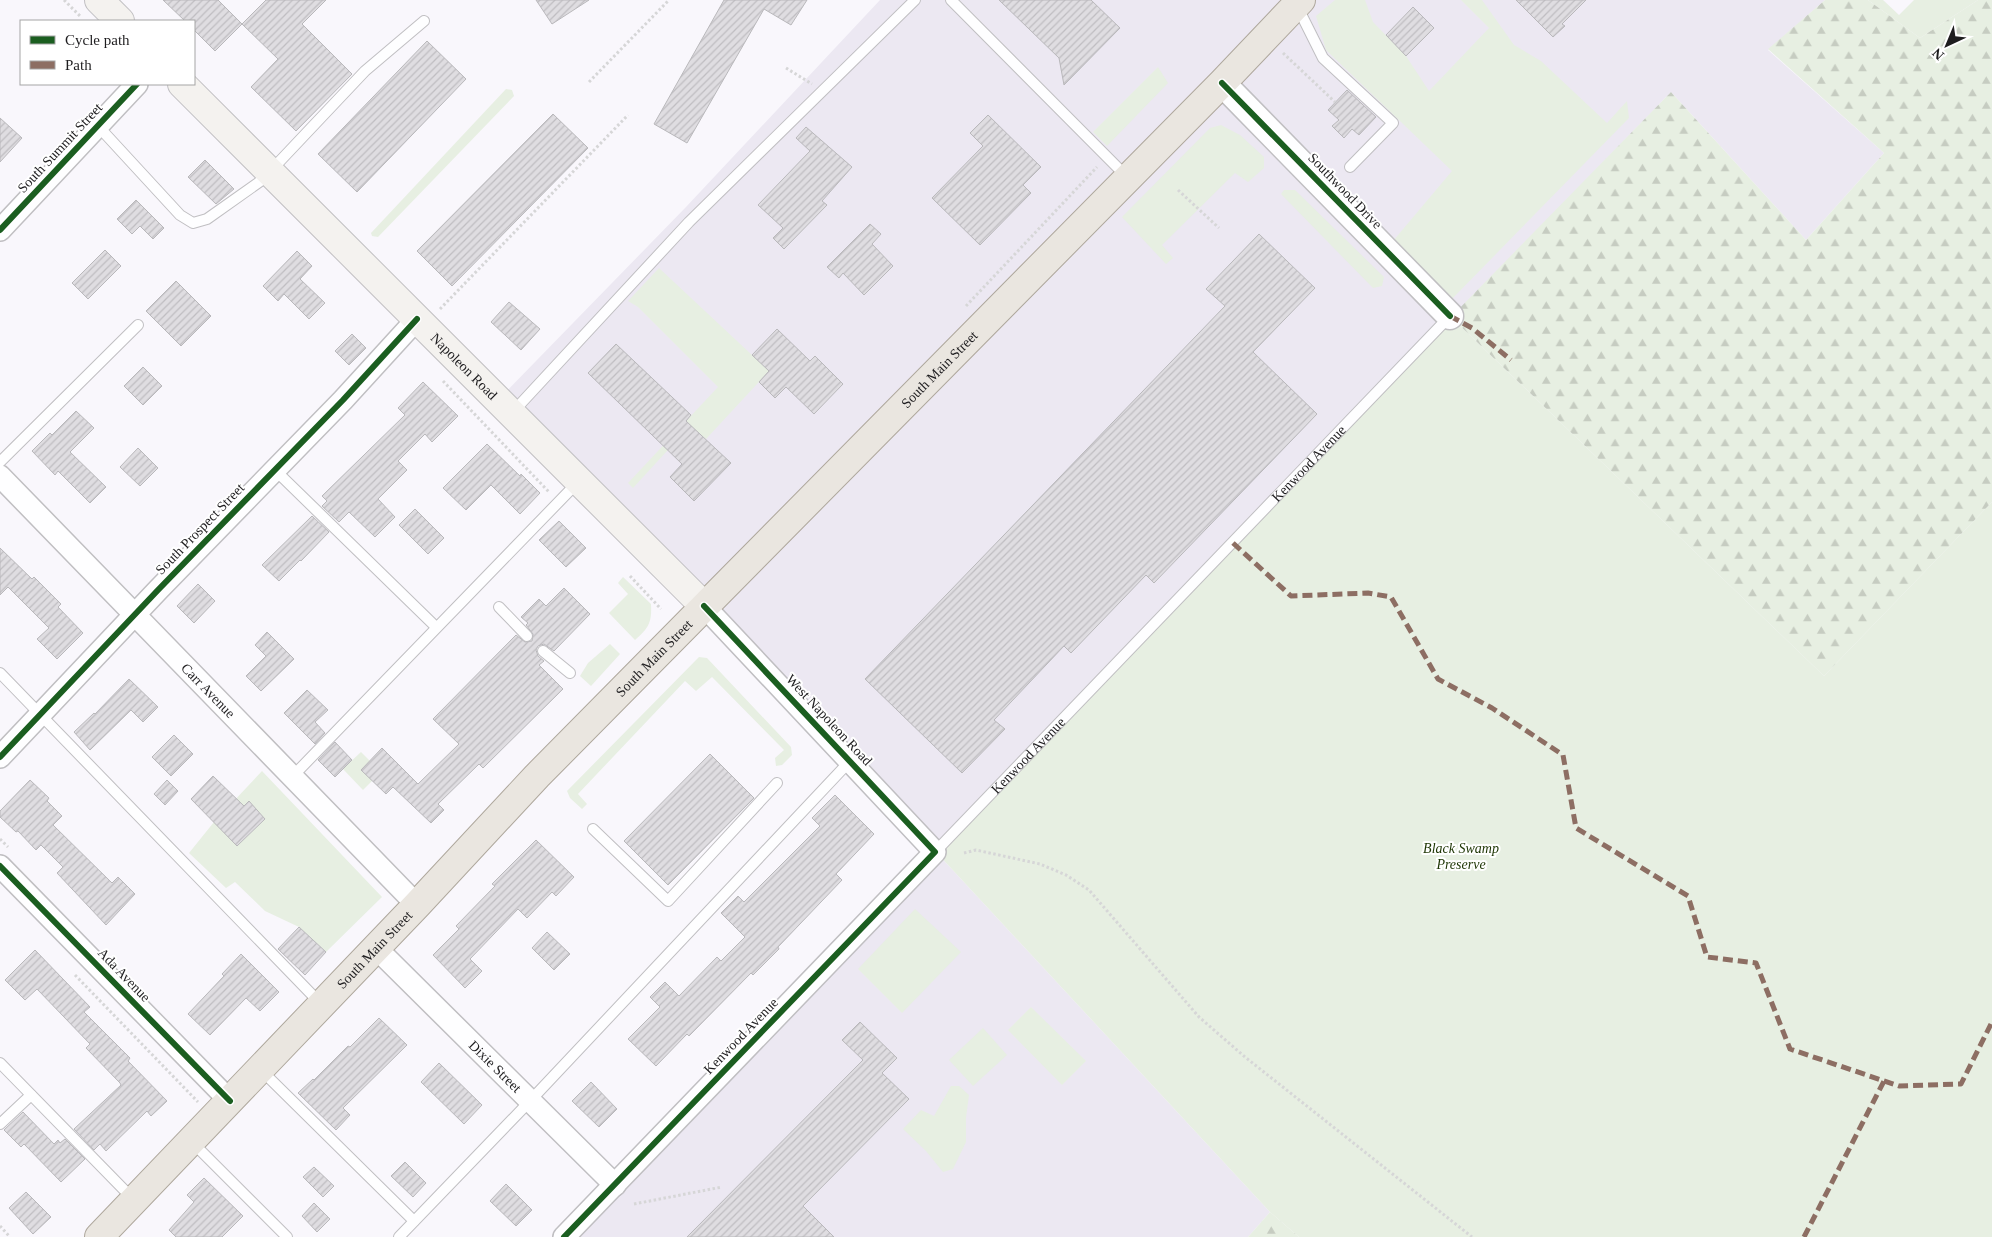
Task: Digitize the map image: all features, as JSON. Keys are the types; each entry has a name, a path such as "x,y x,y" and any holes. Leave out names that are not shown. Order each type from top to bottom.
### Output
{"main road":[{"path":"98,0 119,20"},
{"name":"South Main Street","path":"100,1237 417,905 531,782 1126,177 1222,83 1298,2"},
{"name":"Napoleon Road","path":"183,85 270,171 429,314 512,414 704,606"}],"street":[{"name":"Southwood Drive","path":"1222,83 1450,316"},
{"name":"South Summit Street","path":"0,230 136,85"},
{"name":"South Prospect Street","path":"0,757 275,470 429,314"},
{"name":"Carr Avenue","path":"0,476 417,905"},
{"name":"West Napoleon Road","path":"704,606 935,852"},
{"name":"Kenwood Avenue","path":"564,1237 935,852"},
{"name":"Ada Avenue","path":"0,866 230,1101"},
{"name":"Dixie Street","path":"376,948 614,1185"}],"lane":[{"path":"512,414 689,222 915,0"},
{"path":"951,0 1126,177"},
{"path":"1298,2 1323,58 1393,123 1350,167"},
{"path":"98,126 180,215 194,223 207,219 262,180 365,71 424,20"},
{"name":"Kenwood Avenue","path":"935,852 1450,316"},
{"path":"0,462 138,325"},
{"path":"275,470 436,627"},
{"path":"292,777 579,481"},
{"path":"499,607 528,636"},
{"path":"543,651 570,673"},
{"path":"0,673 322,1004"},
{"path":"399,1237 850,762"},
{"path":"593,829 668,901 776,783"},
{"path":"0,1063 134,1201"},
{"path":"261,1069 414,1221"},
{"path":"0,1124 31,1095"},
{"path":"192,1142 287,1237"}],"path":[{"path":"64,0 84,20"},
{"path":"589,82 669,0"},
{"path":"1282,52 1335,102"},
{"path":"786,68 823,91"},
{"path":"429,314 628,115"},
{"path":"959,313 1106,156"},
{"path":"1178,190 1219,228"},
{"path":"439,376 549,492"},
{"path":"630,576 661,609"},
{"path":"964,854 976,850 1040,864 1066,874 1089,890 1199,1017 1245,1057 1472,1237"},
{"path":"69,968 199,1103"},
{"path":"634,1204 722,1187"},
{"path":"0,1226 10,1237"}],"shaded area":[{"path":"880,0 1825,0 1768,50 1884,153 1806,240 1671,92 936,852 498,400 686,207"},
{"path":"936,852 1270,1212 1248,1237 564,1237"}],"green space":[{"path":"1335,0 1365,0 1373,22 1406,56 1429,91 1489,28 1461,0 1482,0 1514,45 1541,61 1607,123 1627,101 1629,118 1451,300 1393,241 1452,171 1326,50 1316,16"},
{"path":"1825,0 1868,0 1920,38 1978,0 1992,0 1992,502 1824,676 1451,317 1671,92 1806,240 1884,153 1768,49"},
{"path":"1868,0 1883,0 1899,15 1914,0 1978,0 1920,38"},
{"path":"1158,67 1168,83 1107,146 1093,132"},
{"path":"506,89 512,90 514,96 378,237 372,236 371,233"},
{"path":"1221,125 1240,135 1264,157 1264,168 1248,182 1235,173 1162,245 1173,258 1166,264 1122,217 1210,128"},
{"path":"1284,190 1295,190 1384,277 1382,286 1373,288 1281,194"},
{"path":"659,268 769,371 706,439 690,426 633,488 628,483 718,387 638,307 628,301"},
{"name":"Black Swamp Preserve","path":"1451,317 1824,676 1992,502 1992,1237 1299,1237 1270,1212 936,852"},
{"path":"623,577 651,604 649,624 644,632 635,640 609,613 628,594 618,583"},
{"path":"610,644 620,654 591,686 580,676 588,663"},
{"path":"699,657 707,658 791,747 792,755 782,765 776,766 775,758 784,750 712,677 696,691 685,681 578,794 587,804 582,809 570,798 567,791"},
{"path":"361,752 381,772 363,790 343,769"},
{"path":"262,771 382,897 326,952 299,927 265,911 235,882 226,888 189,853 214,822"},
{"path":"915,909 961,952 902,1013 858,969"},
{"path":"1031,1007 1086,1061 1062,1085 1008,1030"},
{"path":"983,1028 1007,1055 973,1086 949,1060"},
{"path":"951,1086 959,1086 969,1095 966,1118 966,1142 953,1169 943,1172 926,1151 903,1129 921,1110 934,1116"},
{"path":"1270,1212 1299,1237 1248,1237"}],"building":[{"path":"163,0 218,0 242,24 215,51 195,31 195,20 184,20"},
{"path":"266,0 326,0 302,24 352,74 296,131 251,87 278,59 242,24"},
{"path":"536,0 589,0 552,24"},
{"path":"724,0 807,0 791,25 764,9 687,143 654,124"},
{"path":"999,0 1091,0 1120,28 1064,85 1059,58"},
{"path":"1516,0 1586,0 1562,24 1565,26 1553,37"},
{"path":"1413,7 1434,28 1406,56 1386,35"},
{"path":"427,41 466,79 357,192 318,154"},
{"path":"1347,90 1376,117 1359,135 1352,129 1344,138 1332,126 1339,120 1328,110"},
{"path":"553,114 588,148 452,286 417,251"},
{"path":"988,115 1041,167 1023,185 1031,193 980,245 932,198 983,146 970,133"},
{"path":"0,118 22,138 0,162"},
{"path":"806,127 852,167 822,201 827,205 784,249 773,238 783,228 758,205 810,151 796,138"},
{"path":"205,160 234,189 216,204 188,177"},
{"path":"136,200 164,228 153,239 140,226 132,234 117,219"},
{"path":"870,224 881,234 872,244 893,266 864,295 843,273 839,278 827,267"},
{"path":"1259,234 1315,288 1253,352 1317,414 1154,583 1146,575 1071,653 1064,646 994,720 1005,729 962,773 865,679 1225,306 1206,289"},
{"path":"105,250 121,266 88,299 72,283"},
{"path":"297,251 312,266 300,279 325,303 309,319 284,294 278,301 263,286"},
{"path":"176,281 211,316 181,346 146,311"},
{"path":"509,302 540,329 521,350 491,322"},
{"path":"777,329 810,361 815,356 843,384 814,414 786,387 775,398 759,382 769,371 752,355"},
{"path":"352,334 366,348 349,365 335,351"},
{"path":"616,344 691,415 686,421 731,463 694,501 670,477 682,464 588,373"},
{"path":"143,367 162,386 143,405 124,386"},
{"path":"423,382 458,416 432,442 425,434 398,461 407,470 378,499 395,517 375,537 349,512 339,522 322,506 327,501 322,496 405,415 398,408"},
{"path":"76,411 94,428 70,452 106,487 90,503 58,471 55,475 32,451 50,433 52,435"},
{"path":"487,444 540,493 520,514 491,485 466,510 443,488"},
{"path":"138,448 158,468 140,486 120,467"},
{"path":"415,509 444,538 428,554 399,525"},
{"path":"312,516 329,532 279,581 262,565"},
{"path":"559,521 586,548 566,567 539,540"},
{"path":"0,548 32,579 34,577 61,604 58,607 83,633 57,659 37,639 49,628 8,587 0,595"},
{"path":"198,584 215,601 194,623 177,606"},
{"path":"564,588 590,614 554,651 544,644 538,646 536,650 538,656 544,661 539,665 563,689 483,768 479,764 438,804 444,810 431,823 393,787 386,794 361,770 382,748 418,784 459,744 433,719 516,635 525,642 532,641 533,634 526,625 528,623 521,617 539,599 546,606"},
{"path":"267,632 294,659 261,691 246,676 266,656 255,645"},
{"path":"129,679 158,707 143,722 131,710 90,750 74,732 95,714"},
{"path":"307,690 328,710 315,722 325,733 315,744 284,713"},
{"path":"174,735 193,754 171,776 152,757"},
{"path":"335,742 352,760 335,777 318,760"},
{"path":"710,754 754,798 668,885 624,841"},
{"path":"213,776 244,806 249,801 265,819 237,846 191,799"},
{"path":"30,780 49,798 47,801 62,816 53,825 112,883 118,877 135,894 106,925 57,873 63,867 41,845 36,850 18,831 16,832 0,817 0,811"},
{"path":"167,780 178,791 165,805 154,794"},
{"path":"835,795 874,834 836,874 842,880 778,947 779,949 753,975 751,973 689,1036 687,1034 656,1066 628,1039 660,1007 650,997 665,982 679,996 717,957 721,961 745,937 721,913 738,896 744,902 820,826 812,818"},
{"path":"536,840 574,877 556,896 552,892 527,918 518,909 470,959 482,971 465,988 433,955 459,929 456,926 495,886 492,884"},
{"path":"299,927 326,952 305,975 278,949"},
{"path":"547,932 570,954 554,970 532,948"},
{"path":"35,950 90,1007 84,1012 130,1058 128,1061 167,1101 151,1116 147,1111 106,1151 100,1144 94,1150 74,1129 121,1085 120,1083 86,1048 90,1044 37,989 25,1000 5,980"},
{"path":"241,954 279,992 260,1011 246,998 210,1035 188,1014 224,976 222,974"},
{"path":"379,1018 407,1045 343,1108 350,1115 336,1130 298,1093 348,1046 350,1047"},
{"path":"860,1022 897,1058 882,1073 909,1099 803,1206 834,1237 687,1237 863,1060 842,1040"},
{"path":"439,1063 482,1105 464,1124 421,1082"},
{"path":"591,1082 617,1109 599,1127 572,1101"},
{"path":"23,1112 54,1144 58,1140 60,1143 65,1139 85,1159 61,1182 24,1144 21,1147 4,1130"},
{"path":"405,1162 426,1183 413,1197 391,1176"},
{"path":"314,1167 334,1186 323,1197 303,1177"},
{"path":"204,1178 243,1216 222,1237 176,1237 169,1230 194,1202 187,1195"},
{"path":"506,1184 532,1210 516,1226 490,1201"},
{"path":"26,1192 51,1217 33,1234 9,1208"},
{"path":"314,1203 330,1219 317,1232 302,1216"}],"marked path":[{"path":"1450,316 1472,328 1511,360"},
{"path":"1233,543 1291,596 1368,593 1391,597 1438,679 1492,708 1563,755 1576,828 1688,896 1707,957 1756,963 1790,1049 1899,1086 1961,1084 1992,1022"},
{"path":"1804,1237 1884,1081"}],"cycle path":[{"path":"1222,83 1450,316"},
{"path":"0,230 136,85"},
{"path":"0,757 158,590 343,400 417,319"},
{"path":"564,1237 935,852 704,606"},
{"path":"0,866 230,1101"}]}
